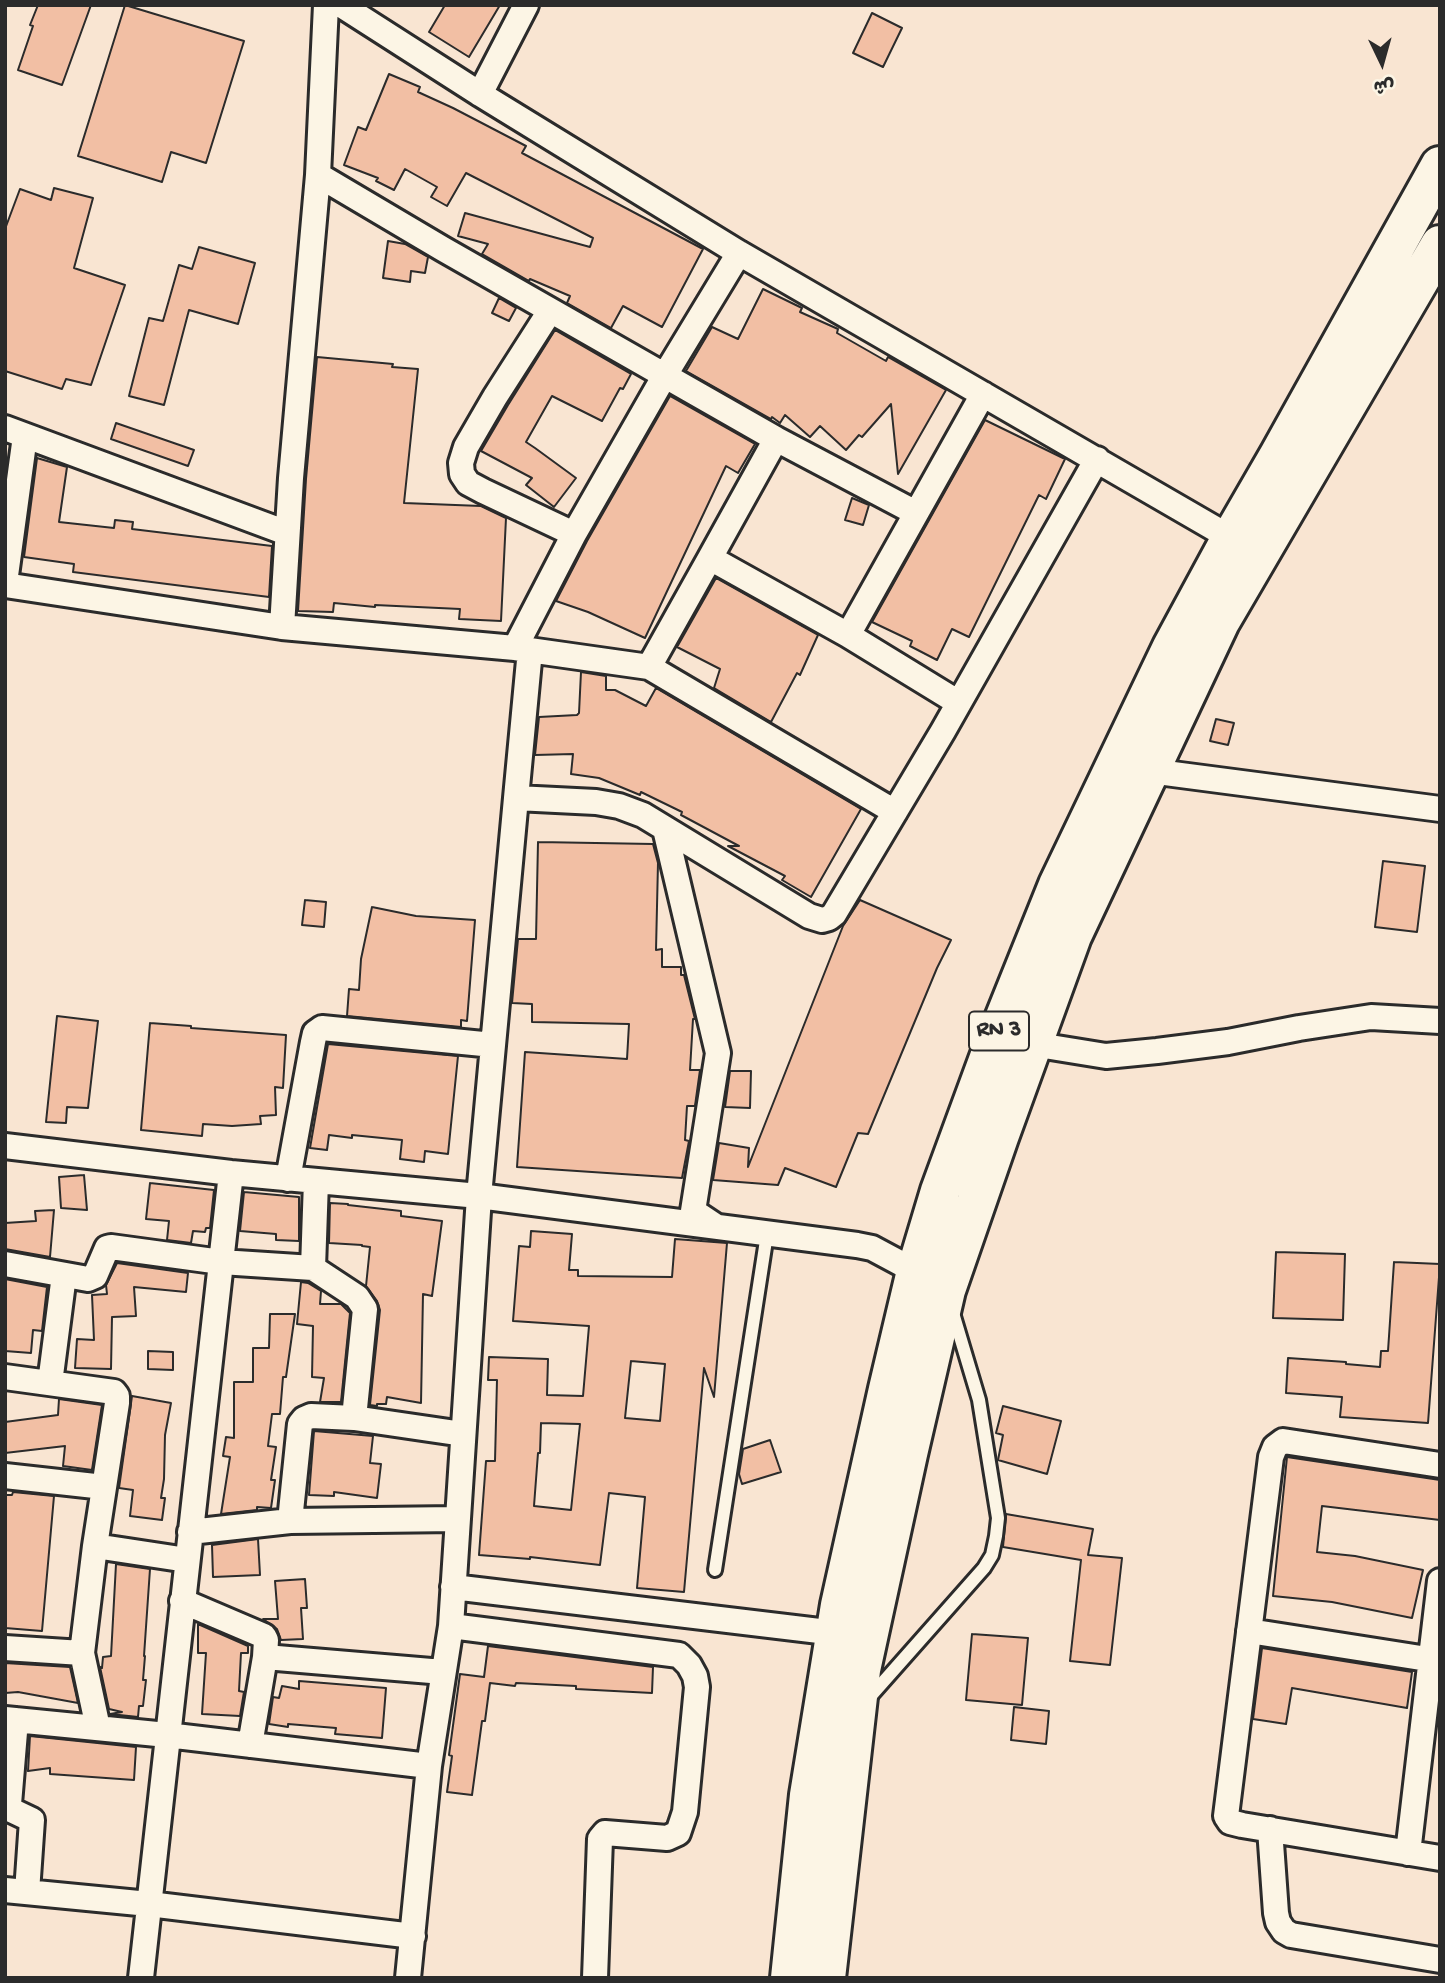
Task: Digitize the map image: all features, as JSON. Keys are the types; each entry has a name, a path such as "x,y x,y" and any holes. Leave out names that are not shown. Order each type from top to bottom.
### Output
{"highway":[{"name":"RN 3","path":"826,1978 861,1670 908,1454 940,1191 993,1044 1058,885 1172,647 1440,166"},
{"name":"RN 3","path":"790,1978 809,1795 836,1633 888,1389 1032,1044 1072,936 1220,621 1440,246"}],"street":[{"path":"282,627 287,533 318,175 326,5"},
{"path":"341,5 739,253 1231,538"},
{"path":"480,94 526,5"},
{"path":"318,175 776,439 916,513"},
{"path":"408,1978 429,1766 451,1626 479,1196 516,798 523,649 574,534 739,253"},
{"path":"550,311 466,447 461,463 462,474 468,483 483,492 574,534"},
{"path":"848,635 983,394"},
{"path":"287,533 15,432 5,584 282,627 523,649 649,667 895,812"},
{"path":"649,667 776,439"},
{"path":"516,798 596,802 619,806 643,816 809,916 822,920 829,918 834,914 895,812 1097,459"},
{"path":"710,558 848,635 959,702"},
{"path":"1150,771 1440,809"},
{"path":"665,829 718,1053 693,1211 717,1227"},
{"path":"1032,1044 1105,1056 1228,1042 1371,1017 1440,1021"},
{"path":"288,1179 313,1042 315,1033 321,1028 493,1045"},
{"path":"5,1146 231,1173 479,1196 872,1248 931,1281"},
{"path":"141,1978 231,1173"},
{"path":"313,1268 316,1181"},
{"path":"5,1264 92,1279 107,1248 111,1247 221,1262 313,1268 357,1297 365,1309 354,1418"},
{"path":"50,1383 64,1275"},
{"path":"5,1377 114,1392 117,1396 82,1653 97,1728"},
{"path":"290,1521 300,1424 304,1419 311,1416 354,1418 463,1434"},
{"path":"1440,1465 1283,1441 1275,1447 1271,1457 1226,1816 1230,1822 1440,1858"},
{"path":"5,1476 104,1487"},
{"path":"190,1532 290,1521 457,1519"},
{"path":"95,1546 187,1560"},
{"path":"1408,1853 1435,1660 1440,1581"},
{"path":"453,1587 836,1633"},
{"path":"183,1601 261,1634 266,1640 250,1745"},
{"path":"451,1626 679,1655 695,1676 697,1687 685,1812 678,1833 667,1838 605,1833 600,1839 595,1978"},
{"path":"1249,1631 1435,1660"},
{"path":"5,1648 82,1653"},
{"path":"265,1657 443,1672"},
{"path":"413,1936 16,1891 32,1820 11,1810 9,1804 11,1719 429,1766"},
{"path":"1270,1829 1276,1913 1284,1931 1291,1935 1440,1961"}],"lane":[{"path":"715,1570 767,1234"},
{"path":"855,1714 984,1568 992,1555 996,1536 998,1518 979,1400 931,1281"}],"building":[{"path":"38,5 91,5 62,85 18,70"},
{"path":"125,5 244,41 206,163 171,152 162,182 78,156"},
{"path":"445,5 500,5 469,57 429,32"},
{"path":"872,13 902,28 883,67 853,53"},
{"path":"389,74 420,87 418,92 526,146 522,153 703,249 662,327 623,306 611,328 567,303 570,296 530,279 529,281 482,254 488,244 458,236 465,213 590,247 593,238 466,173 447,206 431,197 437,187 405,169 394,190 376,181 378,178 344,165 358,127 366,130"},
{"path":"54,188 93,198 74,268 125,285 91,385 66,379 62,389 5,371 5,229 20,189 51,200"},
{"path":"388,241 405,244 428,257 425,273 411,271 410,282 383,278"},
{"path":"199,247 255,263 238,324 189,310 164,405 129,396 149,318 163,321 179,265 192,269"},
{"path":"763,289 802,308 800,312 838,329 837,333 886,361 888,357 946,390 898,474 891,404 862,437 859,435 846,450 820,426 810,437 785,415 780,423 772,417 771,419 686,371 712,327 738,339"},
{"path":"499,298 516,308 509,321 492,313"},
{"path":"555,330 631,374 602,421 552,396 526,442 576,478 554,507 526,485 532,478 481,451"},
{"path":"317,357 418,369 404,503 481,506 506,518 501,621 459,619 460,609 334,603 333,612 298,611"},
{"path":"670,396 755,444 738,473 726,466 645,638 588,612 556,601"},
{"path":"985,420 1065,459 1046,499 1039,495 969,637 952,629 937,660 910,646 912,641 872,622"},
{"path":"116,423 194,450 188,466 111,439"},
{"path":"37,458 67,467 59,522 114,528 115,520 133,522 132,529 272,546 269,597 73,572 74,564 24,557"},
{"path":"852,498 869,505 863,525 845,520"},
{"path":"716,578 818,635 800,675 797,673 771,722 714,688 720,669 677,647"},
{"path":"581,672 606,676 606,690 615,690 646,706 656,688 861,809 811,897 782,880 785,876 728,846 739,846 681,815 682,812 641,792 640,795 599,778 571,774 573,754 535,755 539,717 579,713"},
{"path":"1216,719 1234,723 1228,745 1210,741"},
{"path":"538,842 653,844 658,863 656,950 662,949 662,967 681,967 681,975 684,975 695,1019 690,1070 700,1070 695,1106 687,1106 685,1140 689,1141 682,1178 517,1167 525,1052 627,1059 629,1024 532,1022 532,1004 512,1003 518,939 536,939"},
{"path":"1383,861 1425,866 1417,932 1375,927"},
{"path":"305,900 326,902 324,927 302,925"},
{"path":"860,900 951,940 868,1134 858,1133 836,1187 785,1168 778,1185 713,1180 719,1143 749,1148 748,1167 843,926"},
{"path":"372,907 416,916 475,920 467,1021 461,1020 461,1027 347,1016 349,989 359,990 361,959"},
{"path":"57,1016 98,1021 88,1108 67,1107 66,1123 46,1122"},
{"path":"150,1023 286,1035 283,1088 275,1087 276,1115 260,1116 261,1124 203,1124 202,1136 141,1130"},
{"path":"328,1044 458,1056 448,1154 425,1151 424,1162 400,1159 402,1140 352,1135 352,1138 329,1135 327,1150 310,1148"},
{"path":"730,1071 751,1071 750,1108 725,1107"},
{"path":"84,1175 87,1210 61,1208 59,1177"},
{"path":"150,1183 214,1190 210,1228 206,1228 205,1232 193,1231 191,1243 167,1240 169,1221 146,1219"},
{"path":"244,1192 299,1197 299,1241 276,1240 276,1234 240,1231"},
{"path":"330,1203 401,1211 401,1216 442,1221 432,1296 423,1294 421,1403 387,1397 386,1404 370,1405 380,1310 366,1286 370,1247 329,1243"},
{"path":"54,1210 50,1257 5,1249 5,1223 36,1221 35,1211"},
{"path":"531,1231 572,1234 569,1270 578,1270 578,1276 672,1277 675,1239 727,1243 714,1397 704,1368 684,1592 637,1588 645,1497 609,1493 600,1565 530,1557 479,1555 486,1461 495,1461 497,1380 488,1380 489,1357 548,1359 547,1395 583,1396 589,1326 513,1321 519,1246 530,1247","holes":["631,1361 665,1364 660,1421 625,1418","541,1423 580,1424 571,1510 534,1506"]},
{"path":"1276,1252 1345,1254 1343,1320 1273,1318"},
{"path":"1394,1262 1440,1264 1428,1423 1340,1417 1342,1397 1286,1393 1288,1358 1380,1367 1381,1351 1388,1351"},
{"path":"117,1263 188,1273 186,1292 134,1287 136,1316 112,1317 111,1369 75,1368 77,1339 94,1340 92,1295 107,1294 106,1285"},
{"path":"5,1279 47,1287 42,1331 33,1330 31,1353 5,1351"},
{"path":"301,1282 321,1291 320,1304 341,1304 350,1313 341,1402 320,1402 324,1378 312,1377 313,1326 297,1324"},
{"path":"270,1314 295,1314 286,1377 283,1377 280,1414 272,1414 268,1446 276,1447 271,1480 275,1480 271,1508 257,1507 257,1510 221,1514 230,1457 223,1456 226,1437 234,1438 234,1382 253,1382 253,1348 269,1348"},
{"path":"148,1351 173,1352 173,1370 148,1369"},
{"path":"132,1396 171,1403 165,1435 161,1498 165,1498 162,1520 130,1516 133,1490 119,1488"},
{"path":"59,1399 102,1405 92,1470 63,1466 65,1446 5,1453 5,1422 58,1415"},
{"path":"1003,1406 1061,1421 1047,1474 998,1460 1003,1435 996,1433"},
{"path":"314,1431 373,1436 370,1463 381,1464 377,1498 334,1492 334,1496 309,1495"},
{"path":"770,1440 781,1472 742,1484 739,1474 743,1449"},
{"path":"1287,1457 1440,1480 1440,1520 1322,1506 1317,1552 1355,1556 1423,1570 1412,1618 1332,1602 1273,1596"},
{"path":"13,1492 54,1496 42,1631 5,1628 5,1495 12,1495"},
{"path":"1006,1514 1093,1529 1088,1555 1122,1558 1110,1665 1070,1661 1081,1560 1003,1547"},
{"path":"258,1539 260,1575 213,1577 212,1545"},
{"path":"116,1564 150,1569 143,1680 146,1680 143,1706 139,1706 138,1717 110,1714 122,1712 109,1709 100,1667 102,1668 103,1657 111,1656"},
{"path":"305,1579 307,1608 301,1608 303,1639 281,1640 277,1629 263,1619 278,1619 275,1581"},
{"path":"198,1624 248,1646 248,1653 241,1653 239,1691 244,1692 240,1716 202,1714 206,1653 198,1653"},
{"path":"972,1634 1028,1638 1022,1705 966,1700"},
{"path":"488,1646 653,1667 652,1693 576,1689 576,1686 516,1683 515,1686 490,1683 472,1795 447,1792 460,1674 484,1677"},
{"path":"1262,1648 1412,1672 1407,1708 1292,1688 1286,1724 1253,1719"},
{"path":"5,1663 70,1667 78,1703 18,1692 5,1693"},
{"path":"299,1681 386,1688 382,1738 335,1734 336,1728 269,1724 273,1697 279,1698 282,1686 299,1689"},
{"path":"1014,1707 1049,1711 1046,1744 1011,1740"},
{"path":"30,1736 136,1747 134,1780 50,1774 50,1768 28,1771"}]}
